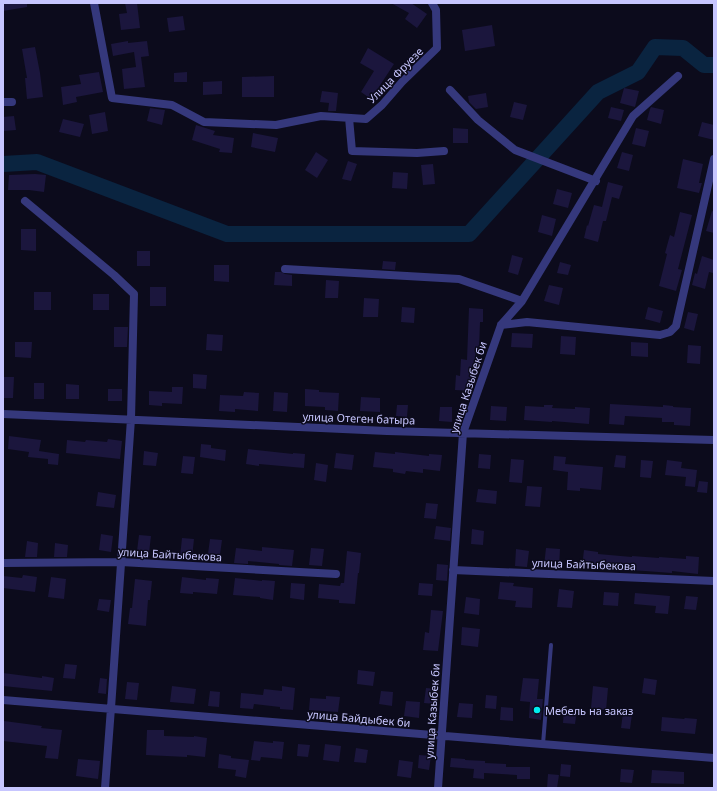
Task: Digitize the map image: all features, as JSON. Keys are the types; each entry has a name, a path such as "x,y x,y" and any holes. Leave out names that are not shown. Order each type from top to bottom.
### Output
{"street":[{"name":"Улица Фруезе","path":"94,3 112,98 172,105 204,122 276,124 321,116 366,119 382,105 402,82 437,48 436,10 432,3"},
{"name":"улица Казыбек би","path":"438,788 463,433 501,325 522,301 596,181 633,116 678,76"},
{"path":"450,90 478,120 515,150 596,181"},
{"path":"349,118 352,151 417,153 444,151"},
{"path":"501,325 527,322 660,335 670,332 676,326 714,159"},
{"path":"24,201 114,275 134,294 131,419 104,788"},
{"path":"285,269 459,279 522,301"},
{"name":"улица Отеген батыра","path":"3,414 387,431 714,440"},
{"name":"улица Байтыбекова","path":"3,563 121,562 336,574"},
{"name":"улица Байтыбекова","path":"453,570 714,580"},
{"name":"улица Байдыбек би","path":"3,700 714,758"}],"lane":[{"path":"543,744 551,645"}],"building":[{"path":"3,3 27,3 27,7 3,11"},
{"path":"125,3 137,3 140,28 121,30 119,14 127,13"},
{"path":"391,3 411,3 427,14 417,28 405,19 409,13"},
{"path":"183,16 185,30 169,32 167,18"},
{"path":"492,25 495,46 465,51 462,30"},
{"path":"128,41 128,43 147,41 149,56 141,57 145,87 124,89 122,69 136,67 134,52 113,56 111,44"},
{"path":"35,47 43,97 27,99 25,78 27,78 22,49"},
{"path":"368,48 394,64 371,99 361,92 374,71 360,63"},
{"path":"99,72 103,92 76,97 77,102 63,105 61,87 81,84 79,75"},
{"path":"187,72 187,82 174,82 174,73"},
{"path":"274,76 274,97 242,97 242,77"},
{"path":"222,81 222,94 203,95 203,82"},
{"path":"624,88 639,91 635,107 620,103"},
{"path":"322,91 338,93 336,111 328,111 329,103 320,102"},
{"path":"486,93 488,107 476,109 469,102 468,96"},
{"path":"514,102 527,105 523,120 510,117"},
{"path":"611,107 624,110 621,121 608,118"},
{"path":"651,107 664,110 661,124 647,120"},
{"path":"150,108 165,110 162,125 147,121"},
{"path":"105,112 108,131 92,134 89,115"},
{"path":"14,116 16,130 3,131 3,117"},
{"path":"63,119 84,124 80,137 59,132"},
{"path":"702,122 714,125 714,140 698,136"},
{"path":"196,125 215,131 213,135 234,138 232,153 219,152 220,149 192,140"},
{"path":"453,128 468,129 468,143 453,143"},
{"path":"636,128 649,131 645,147 632,144"},
{"path":"253,133 278,138 275,152 251,147"},
{"path":"316,152 328,160 317,178 305,170"},
{"path":"622,152 633,155 629,171 617,168"},
{"path":"683,159 703,164 699,183 702,183 699,193 677,188"},
{"path":"348,161 357,164 351,181 342,179"},
{"path":"433,164 435,184 423,185 421,165"},
{"path":"393,172 408,173 407,189 392,188"},
{"path":"9,175 46,175 44,192 8,190"},
{"path":"608,182 623,186 619,199 612,197 606,221 603,221 598,242 584,238 594,205 602,207"},
{"path":"557,189 572,193 568,208 553,204"},
{"path":"712,211 714,212 714,233 706,231"},
{"path":"680,212 692,215 678,269 682,270 676,291 659,286 670,235 674,237"},
{"path":"542,215 556,219 552,236 538,232"},
{"path":"21,229 36,229 36,251 21,250"},
{"path":"137,251 150,251 150,266 137,266"},
{"path":"512,255 523,258 518,275 508,272"},
{"path":"702,256 714,260 713,273 709,272 705,289 692,285"},
{"path":"383,261 396,262 395,270 382,269"},
{"path":"560,262 571,265 568,275 557,273"},
{"path":"214,265 229,265 229,282 214,281"},
{"path":"275,272 292,275 292,286 274,285"},
{"path":"326,280 339,281 338,298 325,298"},
{"path":"549,285 563,288 559,305 544,301"},
{"path":"150,287 166,287 166,306 150,306"},
{"path":"34,292 51,292 51,310 34,310"},
{"path":"93,294 109,294 109,310 93,310"},
{"path":"364,298 379,299 378,317 363,317"},
{"path":"402,307 415,308 414,323 401,322"},
{"path":"648,307 663,311 660,323 645,319"},
{"path":"469,308 483,309 483,322 480,322 479,349 476,349 472,391 455,390 456,375 460,376 461,359 467,360"},
{"path":"688,312 698,314 694,331 684,328"},
{"path":"114,327 128,327 127,347 114,347"},
{"path":"512,333 533,334 532,348 511,347"},
{"path":"207,334 223,335 222,351 206,350"},
{"path":"561,336 576,337 575,355 560,354"},
{"path":"15,342 32,342 31,358 15,357"},
{"path":"631,342 648,343 648,357 631,356"},
{"path":"688,345 701,346 700,364 687,363"},
{"path":"193,374 207,375 206,389 193,388"},
{"path":"3,377 14,377 13,398 3,398"},
{"path":"34,383 44,383 44,399 34,399"},
{"path":"66,384 79,385 79,399 66,399"},
{"path":"172,387 183,387 182,404 162,403 162,406 149,405 149,391 172,392"},
{"path":"108,389 122,389 122,401 108,401"},
{"path":"305,389 319,390 319,392 339,393 338,411 325,410 325,407 305,406"},
{"path":"244,392 259,393 258,411 235,409 235,412 219,411 220,395 243,396"},
{"path":"274,392 288,393 287,412 273,411"},
{"path":"361,397 380,398 380,412 360,411"},
{"path":"610,404 663,407 663,405 691,408 690,426 674,425 674,422 662,422 662,418 625,416 624,425 609,424"},
{"path":"397,405 408,405 407,417 396,416"},
{"path":"544,405 553,405 552,408 590,408 589,424 524,420 525,406 544,407"},
{"path":"491,406 507,407 506,421 490,420"},
{"path":"440,407 452,407 452,422 439,421"},
{"path":"9,436 41,440 39,451 59,454 58,465 48,464 48,459 28,457 29,452 8,449"},
{"path":"108,439 122,441 120,459 66,453 67,440 107,442"},
{"path":"201,444 211,445 211,448 226,450 225,461 200,457"},
{"path":"248,449 305,454 304,468 246,464"},
{"path":"144,451 158,453 156,466 143,465"},
{"path":"375,452 395,454 395,452 429,456 429,454 442,455 440,471 423,469 423,473 406,471 405,474 393,472 393,469 373,467"},
{"path":"336,453 354,455 352,470 334,468"},
{"path":"479,454 491,455 490,469 478,468"},
{"path":"616,455 626,456 625,468 614,467"},
{"path":"183,456 195,457 193,474 181,473"},
{"path":"554,456 566,457 565,464 603,467 601,490 580,488 580,491 567,490 568,472 553,470"},
{"path":"511,459 524,460 522,483 509,482"},
{"path":"641,460 653,461 651,478 640,477"},
{"path":"667,460 682,462 681,468 697,470 695,487 685,486 686,477 665,475"},
{"path":"316,463 328,465 326,482 314,480"},
{"path":"699,481 708,482 707,493 697,492"},
{"path":"527,486 542,487 540,507 525,506"},
{"path":"478,489 497,491 496,504 476,502"},
{"path":"98,492 116,495 114,508 96,506"},
{"path":"426,503 438,504 436,519 424,518"},
{"path":"436,526 451,528 450,541 434,539"},
{"path":"472,529 484,531 483,545 471,544"},
{"path":"101,534 113,536 111,552 99,550"},
{"path":"139,535 151,536 149,553 137,551"},
{"path":"182,538 194,539 192,558 180,557"},
{"path":"210,539 222,540 219,562 207,561"},
{"path":"27,541 38,543 37,557 25,557"},
{"path":"55,543 68,545 67,557 54,557"},
{"path":"262,547 294,550 292,566 248,561 248,564 234,563 236,548 262,551"},
{"path":"311,548 324,549 322,566 309,565"},
{"path":"546,548 560,549 559,567 544,566"},
{"path":"516,549 529,551 527,567 515,566"},
{"path":"584,550 598,552 598,554 632,557 686,559 686,556 699,557 698,574 672,571 672,573 582,567"},
{"path":"347,551 361,553 355,604 339,603 339,600 318,598 319,584 340,586 341,583 344,583"},
{"path":"437,564 448,565 447,581 436,580"},
{"path":"23,575 37,577 35,592 3,588 3,576 22,578"},
{"path":"51,577 66,579 64,599 48,597"},
{"path":"182,577 206,580 206,578 219,579 217,594 193,592 193,594 180,593"},
{"path":"235,578 275,581 273,600 260,597 233,595"},
{"path":"135,579 152,581 150,600 148,600 146,626 128,624 130,608 132,608"},
{"path":"500,582 514,583 513,586 533,588 532,608 515,607 516,601 498,599"},
{"path":"291,583 305,584 304,600 290,598"},
{"path":"419,583 433,584 432,596 418,595"},
{"path":"559,589 574,591 572,608 557,607"},
{"path":"604,592 619,593 618,606 603,605"},
{"path":"635,593 670,596 668,614 655,613 656,606 634,604"},
{"path":"686,596 698,597 696,610 684,609"},
{"path":"466,597 480,599 479,615 464,613"},
{"path":"99,599 111,600 109,612 97,610"},
{"path":"431,610 443,611 438,651 423,650 425,632 429,633"},
{"path":"462,627 480,629 478,647 461,645"},
{"path":"65,664 77,665 75,679 63,678"},
{"path":"358,670 375,672 373,686 357,684"},
{"path":"3,673 54,678 52,691 3,686"},
{"path":"100,678 107,679 106,694 98,693"},
{"path":"523,678 539,679 537,699 543,699 541,720 529,718 530,702 520,701"},
{"path":"644,678 657,680 655,695 642,693"},
{"path":"127,682 139,683 137,700 125,699"},
{"path":"172,686 196,689 194,704 170,702"},
{"path":"282,686 295,688 293,710 254,704 253,709 240,708 241,693 263,695 264,689 282,691"},
{"path":"593,686 608,688 606,710 591,708"},
{"path":"426,688 437,689 435,704 424,703"},
{"path":"210,691 220,692 219,707 208,706"},
{"path":"381,691 393,692 392,706 379,704"},
{"path":"486,695 497,696 496,709 485,708"},
{"path":"326,696 340,697 338,712 309,710 310,698 326,699"},
{"path":"406,701 420,702 419,718 404,716"},
{"path":"459,703 473,704 472,718 457,717"},
{"path":"501,707 513,708 513,721 500,720"},
{"path":"564,708 577,710 575,724 563,723"},
{"path":"623,713 632,714 630,729 621,728"},
{"path":"662,717 697,719 695,734 661,731"},
{"path":"4,721 42,726 41,728 62,730 58,759 45,758 47,746 3,741"},
{"path":"147,730 164,730 164,736 194,736 207,738 205,757 187,755 187,757 146,755"},
{"path":"254,741 273,743 273,741 284,742 282,759 261,757 260,761 251,760"},
{"path":"298,744 310,745 308,757 297,756"},
{"path":"325,744 341,746 339,762 323,760"},
{"path":"356,748 368,750 366,763 354,762"},
{"path":"219,754 231,756 231,758 249,760 246,778 235,776 236,770 218,768"},
{"path":"419,755 431,756 429,770 418,768"},
{"path":"451,758 485,761 485,763 506,764 506,767 530,767 530,779 517,779 517,775 484,773 484,779 473,778 474,769 450,767"},
{"path":"78,759 100,761 98,779 76,776"},
{"path":"399,760 413,762 411,778 397,776"},
{"path":"561,764 571,765 570,777 560,776"},
{"path":"621,769 634,770 632,783 620,782"},
{"path":"652,770 684,772 684,784 651,783"},
{"path":"548,774 559,775 557,788 547,788"}],"waterway":[{"path":"3,164 37,162 227,234 469,234 598,92 638,72 655,47 683,48 704,65 714,65"}],"place":[{"name":"Мебель на заказ","path":"537,710"}]}
